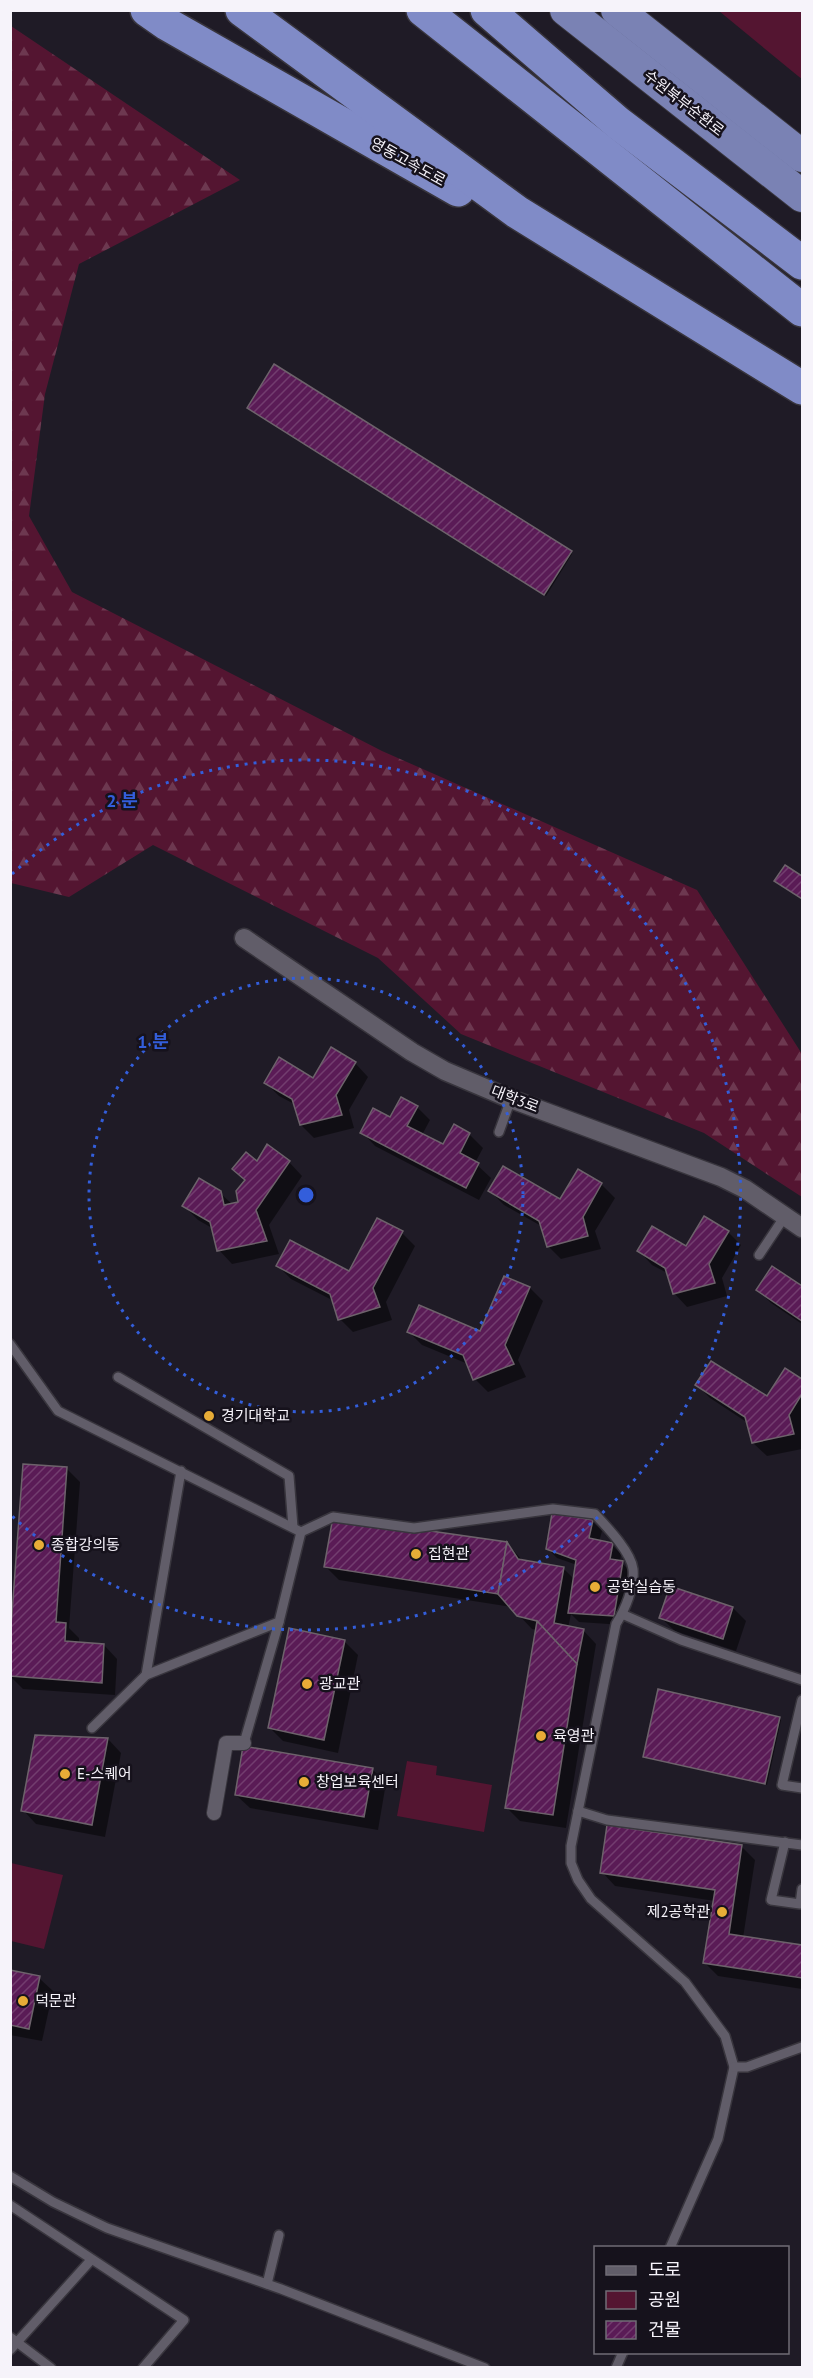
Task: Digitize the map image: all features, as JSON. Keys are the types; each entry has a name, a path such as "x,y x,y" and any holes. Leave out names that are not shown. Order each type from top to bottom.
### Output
{"highway":[{"name":"영동고속도로","path":"147,10 167,24 404,160 673,308"},
{"name":"영동고속도로","path":"242,10 517,212 802,388"},
{"path":"423,10 802,310"},
{"path":"487,10 618,123 802,263"},
{"name":"수원북부순환로","path":"566,10 802,196"},
{"name":"수원북부순환로","path":"617,10 802,156"}],"street":[{"name":"대학3로","path":"244,938 412,1052 445,1071 511,1099 721,1177 745,1189 802,1228"},
{"path":"214,1813 226,1743 244,1743"}],"lane":[{"path":"499,1132 511,1099"},
{"path":"759,1255 784,1216"},
{"path":"10,1344 58,1411 297,1529 333,1517 414,1528 553,1509 595,1514 620,1542 633,1569 627,1606 616,1623 571,1846 571,1863 578,1880 591,1899 685,1982 725,2036 734,2067 718,2139 670,2246"},
{"path":"118,1377 289,1476 297,1529 279,1622 244,1743"},
{"path":"146,1675 181,1471"},
{"path":"622,1614 681,1640 802,1680"},
{"path":"92,1728 146,1675 279,1622"},
{"path":"802,1700 782,1785 802,1788"},
{"path":"578,1811 608,1820 802,1845"},
{"path":"786,1842 771,1900 800,1904 802,1889"},
{"path":"734,2067 747,2067 802,2047"},
{"path":"10,2176 53,2202 107,2228 267,2284 485,2367"},
{"path":"10,2205 184,2320 143,2367"},
{"path":"267,2284 279,2235"},
{"path":"10,2350 14,2339 91,2259"},
{"path":"14,2339 51,2367"}],"green space":[{"path":"719,11 802,11 802,79 798,76"},
{"path":"11,26 240,180 79,264 45,394 29,516 72,592 382,751 697,890 802,1054 802,1197 704,1133 461,1034 378,958 153,845 69,897 11,883"},
{"path":"407,1761 437,1766 436,1775 492,1785 484,1832 397,1816"},
{"path":"11,1863 63,1875 44,1949 11,1941"}],"building":[{"path":"274,364 572,551 544,595 247,408"},
{"path":"785,865 802,876 802,899 774,881"},
{"path":"331,1047 356,1062 336,1095 342,1115 300,1125 292,1099 264,1083 279,1057 313,1078"},
{"path":"401,1097 418,1106 407,1126 443,1144 454,1124 470,1133 460,1153 479,1163 466,1188 360,1133 373,1108 390,1117"},
{"path":"267,1144 290,1161 256,1210 267,1241 217,1251 210,1222 182,1206 199,1178 221,1191 224,1205 238,1202 236,1191 245,1180 232,1169 246,1152 257,1161"},
{"path":"503,1166 560,1199 578,1169 602,1183 583,1217 588,1236 547,1247 539,1221 488,1191"},
{"path":"704,1216 729,1231 709,1264 715,1283 673,1294 665,1268 637,1251 652,1226 686,1246"},
{"path":"377,1218 403,1231 373,1288 380,1307 338,1320 330,1294 276,1266 290,1240 349,1271"},
{"path":"772,1266 802,1286 802,1321 756,1290"},
{"path":"504,1276 530,1287 505,1345 514,1364 473,1380 463,1355 407,1332 419,1305 480,1331"},
{"path":"711,1361 767,1396 785,1368 802,1379 802,1394 789,1415 794,1434 752,1443 745,1417 695,1385"},
{"name":"종합강의동","path":"23,1464 67,1467 56,1622 66,1623 65,1641 104,1644 102,1683 10,1676 10,1640"},
{"name":"공학실습동","path":"552,1513 593,1520 589,1538 613,1543 610,1559 623,1561 614,1616 568,1613 576,1560 546,1549"},
{"name":"집현관","path":"333,1517 507,1542 498,1594 324,1567"},
{"path":"507,1542 518,1559 564,1567 554,1623 584,1629 577,1664 537,1621 517,1616 498,1594"},
{"path":"670,1586 733,1607 723,1639 659,1618"},
{"name":"육영관","path":"537,1621 577,1664 553,1815 505,1808"},
{"name":"광교관","path":"289,1628 345,1640 324,1740 268,1728"},
{"path":"658,1689 780,1717 765,1784 643,1757"},
{"name":"E-스퀘어","path":"35,1735 108,1738 92,1825 21,1811"},
{"name":"창업보육센터","path":"243,1746 373,1768 364,1817 235,1795"},
{"name":"제2공학관","path":"607,1825 742,1845 729,1934 802,1945 802,1978 703,1963 715,1890 600,1873"},
{"name":"덕문관","path":"10,1970 40,1976 29,2029 10,2025"}],"place":[{"name":"경기대학교","path":"209,1416"},
{"name":"종합강의동","path":"39,1545"},
{"name":"집현관","path":"416,1554"},
{"name":"공학실습동","path":"595,1587"},
{"name":"광교관","path":"307,1684"},
{"name":"육영관","path":"541,1736"},
{"name":"E-스퀘어","path":"65,1774"},
{"name":"창업보육센터","path":"304,1782"},
{"name":"제2공학관","path":"722,1912"},
{"name":"덕문관","path":"23,2001"}]}
